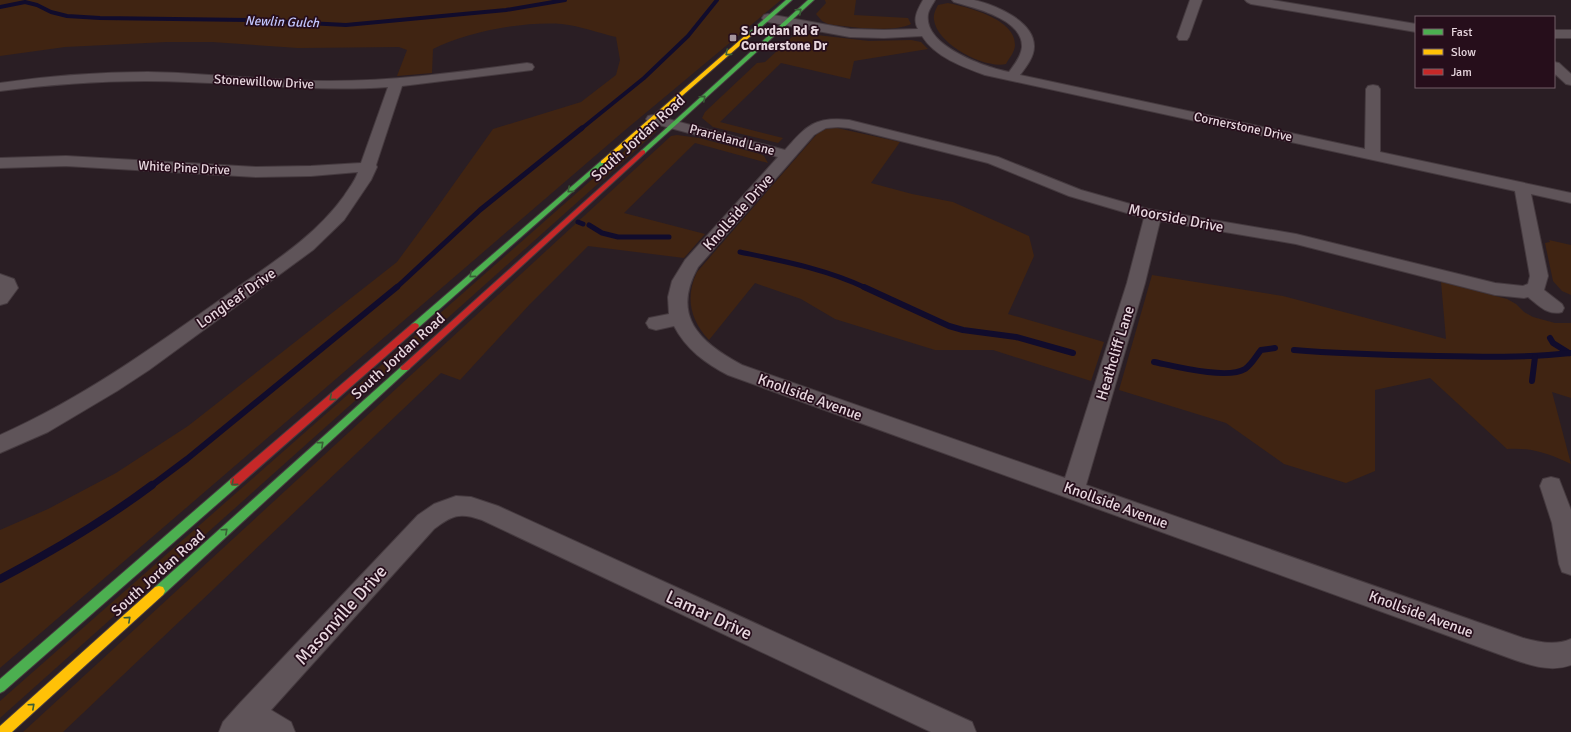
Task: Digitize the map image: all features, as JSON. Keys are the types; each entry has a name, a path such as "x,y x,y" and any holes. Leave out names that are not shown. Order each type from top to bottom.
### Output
{"main road":[{"name":"South Jordan Road","path":"0,687 789,0"},
{"name":"South Jordan Road","path":"3,732 812,0"}],"street":[{"path":"768,18 850,33 884,34 926,32 922,23 922,15 925,5 929,0"},
{"path":"958,0 995,11 1008,18 1021,29 1027,39 1028,48 1025,57 1012,77"},
{"path":"1183,37 1196,0"},
{"path":"1251,0 1415,28"},
{"name":"Cornerstone Drive","path":"926,32 938,46 955,57 985,70 1012,77 1571,198"},
{"path":"1555,34 1571,34"},
{"name":"Stonewillow Drive","path":"0,88 83,78 142,76 300,85 396,83 452,78 527,67"},
{"path":"1555,67 1571,81"},
{"name":"Longleaf Drive","path":"0,444 40,426 110,386 292,258 317,237 342,211 358,189 369,167 396,83"},
{"path":"1372,155 1373,89"},
{"name":"Prarieland Lane","path":"653,119 788,155"},
{"name":"Knollside Drive","path":"680,318 677,294 686,271 788,155 812,129 822,124 824,119"},
{"name":"Moorside Drive","path":"824,119 850,124 985,158 1074,193 1153,216 1296,239 1495,289 1516,292 1530,290"},
{"name":"White Pine Drive","path":"0,163 66,161 256,172 311,171 369,167"},
{"path":"1522,187 1539,276 1536,288 1530,290"},
{"name":"Heathcliff Lane","path":"1073,490 1136,283 1153,216"},
{"path":"0,280 8,283 9,288 0,299"},
{"path":"1530,290 1555,308"},
{"path":"656,323 680,318"},
{"name":"Knollside Avenue","path":"680,318 686,332 696,345 719,362 735,370 1508,645 1535,654 1558,656 1570,654"},
{"path":"1551,486 1564,523 1571,564"},
{"name":"Masonville Drive","path":"242,722 426,522 439,512 454,505"},
{"name":"Lamar Drive","path":"454,505 469,506 490,513 962,732"},
{"path":"242,722 281,732"}],"shaded area":[{"path":"0,0 781,0 624,131 0,668 0,530 48,509 116,473 188,426 397,262 493,129 581,102 616,75 620,60 616,37 562,24 530,24 513,26 478,33 446,43 433,49 432,73 397,76 407,50 399,47 298,48 212,42 167,42 65,47 0,56"},
{"path":"825,0 856,0 854,15 908,18 911,24 903,27 882,29 858,28 828,24 822,21 816,14 826,3"},
{"path":"948,3 978,11 999,21 1008,28 1013,36 1015,48 1006,64 997,65 974,59 952,46 943,38 937,29 934,16 938,5"},
{"path":"808,34 869,41 911,40 921,42 928,49 854,61 850,79 781,63 720,122 783,138 778,143 713,127 702,118 705,112 757,63 765,62 792,37"},
{"path":"837,128 900,142 871,183 912,194 953,202 1029,236 1034,256 1008,314 1104,342 1091,381 993,350 935,350 835,319 801,299 755,283 709,340 697,324 691,308 691,290 697,272 817,134 826,129"},
{"path":"647,131 657,131 0,718 0,701"},
{"path":"677,135 699,138 760,154 764,156 768,163 695,143 624,213 705,234 684,258 588,246 530,304 460,380 441,373 63,732 23,732 671,136"},
{"path":"1549,240 1571,245 1571,295 1562,291 1553,281 1545,243 1550,242"},
{"path":"1152,275 1283,296 1446,339 1441,282 1507,299 1533,317 1555,323 1571,323 1571,398 1552,392 1571,464 1532,450 1507,449 1430,378 1375,390 1375,471 1346,483 1284,464 1226,423 1119,390"}],"waterway":[{"name":"Newlin Gulch","path":"0,7 25,2 37,5 51,12 67,16 100,18 248,20 346,25 506,10 565,0"},
{"path":"581,129 644,78 688,36 717,0"},
{"path":"396,288 480,210 582,128"},
{"path":"578,222 583,224"},
{"path":"589,225 602,233 618,237 669,237"},
{"path":"740,252 788,262 820,271 851,281 866,288"},
{"path":"151,486 187,459 397,287"},
{"path":"864,287 949,326 963,330 1016,337 1073,353"},
{"path":"1550,338 1553,343 1569,353"},
{"path":"1154,362 1214,373 1237,372 1245,369 1261,350 1275,348"},
{"path":"1294,350 1471,357 1554,355 1571,353"},
{"path":"1532,381 1535,357"},
{"path":"0,579 78,535 152,485"}],"traffic: fast":[{"path":"749,35 789,0"},
{"path":"643,152 811,0"},
{"path":"415,326 603,162"},
{"path":"159,591 405,368"},
{"path":"0,687 235,482"}],"traffic: slow":[{"path":"603,162 749,35"},
{"path":"3,732 159,591"}],"traffic: jam":[{"path":"405,368 643,152"},
{"path":"235,482 415,326"}],"place":[{"name":"S Jordan Rd & Cornerstone Dr","path":"733,38"}]}
